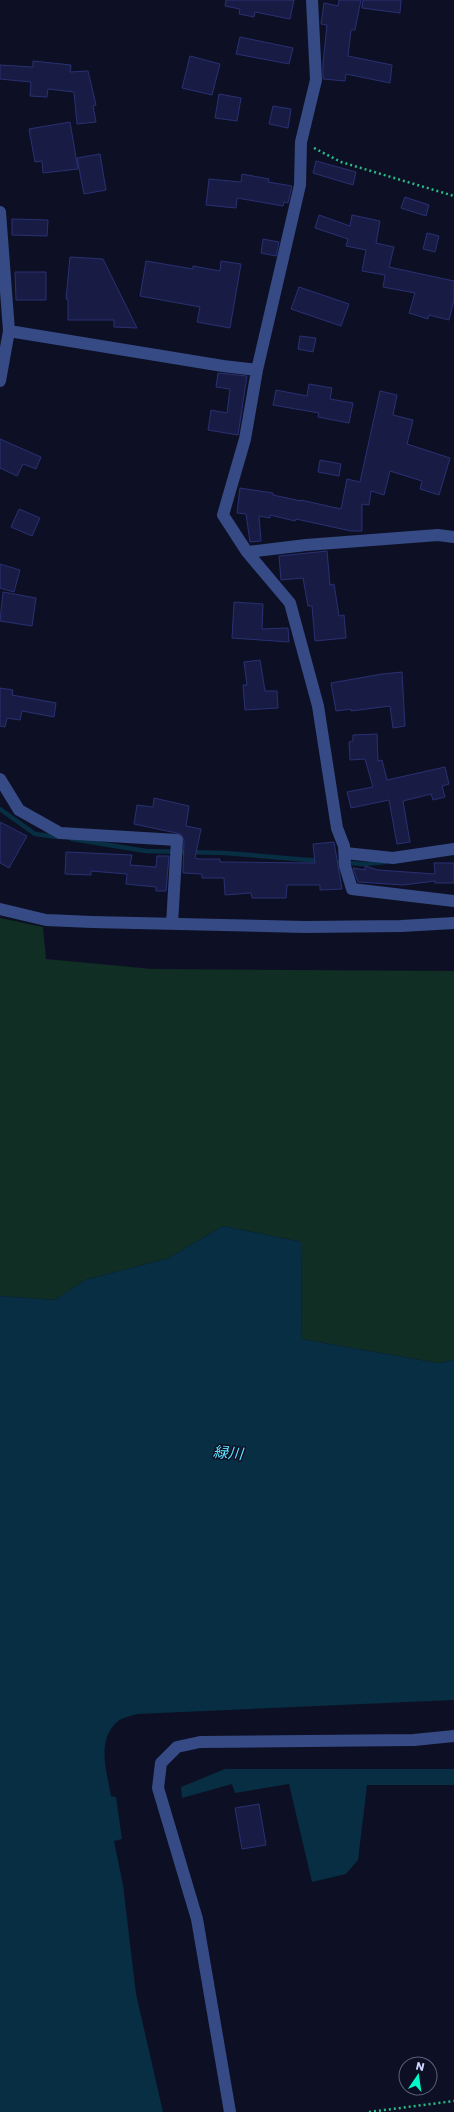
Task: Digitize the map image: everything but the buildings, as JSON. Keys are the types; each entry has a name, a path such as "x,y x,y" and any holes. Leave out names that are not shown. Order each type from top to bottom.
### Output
{"street":[{"path":"312,0 316,80 302,142 300,185 257,370 245,439 223,515 247,552 290,603 318,706 337,828 344,846 345,866 352,889 454,901"},
{"path":"0,212 10,331 0,381"},
{"path":"10,331 223,366 257,370"},
{"path":"247,552 438,535 454,537"},
{"path":"0,780 20,810 60,833 177,840 172,924"},
{"path":"345,853 393,858 454,849"},
{"path":"0,908 46,920 312,927 401,926 454,923"},
{"path":"230,2112 197,1919 158,1788 161,1763 177,1747 200,1742 414,1740 454,1736"}],"path":[{"path":"302,142 341,162 454,196"},
{"path":"369,2112 454,2101"}],"green space":[{"path":"0,918 43,927 46,959 152,969 454,971 454,1360 438,1363 301,1339 302,1242 223,1226 169,1258 85,1280 55,1300 0,1296"}],"water":[{"name":"緑川","path":"223,1226 302,1242 301,1339 438,1363 454,1360 454,1700 137,1714 117,1722 107,1738 105,1747 107,1777 111,1796 116,1797 122,1839 114,1841 123,1885 136,1994 163,2112 0,2112 0,1296 55,1300 85,1280 169,1258"},
{"path":"225,1769 369,1769 358,1860 346,1874 312,1882 289,1784 235,1793 232,1784 182,1798 181,1787"}],"waterway":[{"path":"0,809 35,834 58,837"},
{"path":"72,839 146,851 225,853 321,861"},
{"path":"332,862 365,864 385,862"},
{"path":"346,1777 454,1777"}]}
